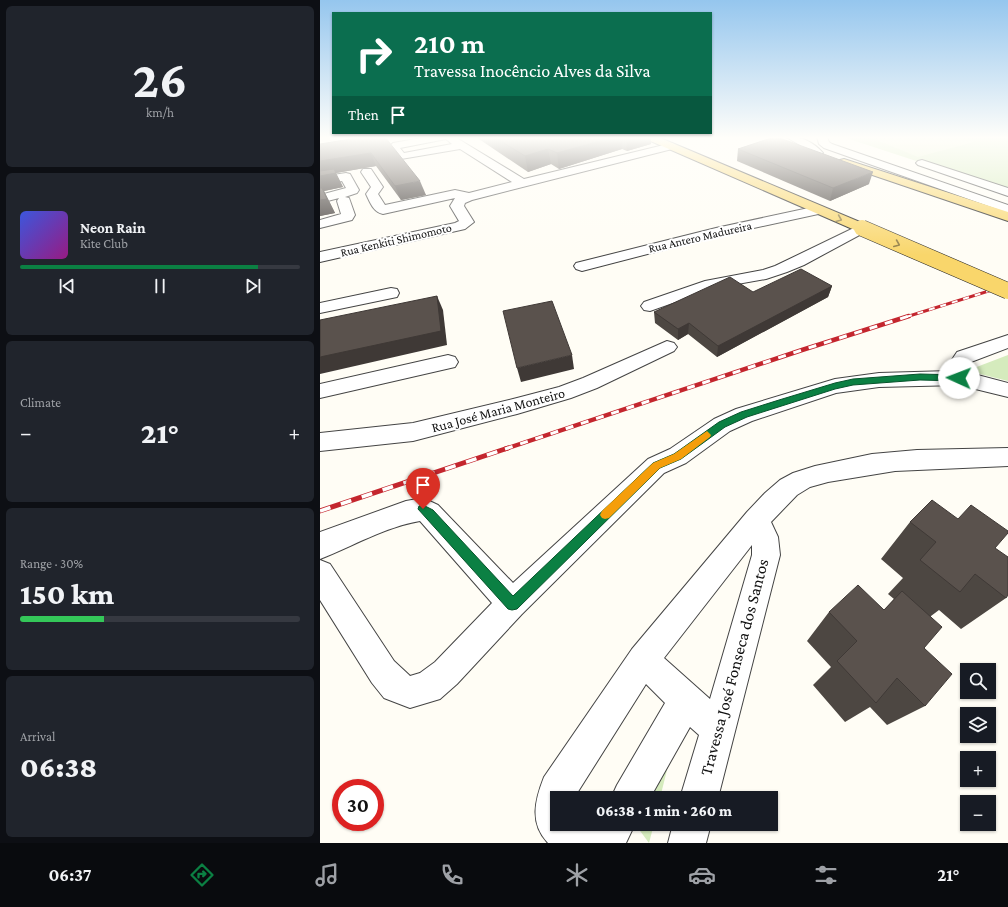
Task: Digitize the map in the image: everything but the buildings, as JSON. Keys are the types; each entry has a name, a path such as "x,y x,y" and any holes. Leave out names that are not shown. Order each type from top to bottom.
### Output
{"main road":[{"path":"741,176 1008,291"},
{"path":"884,176 1008,217"}],"street":[{"path":"370,176 377,187 372,194 380,208 384,210 455,194 461,194 467,197 549,176"},
{"path":"511,176 522,183"},
{"path":"926,176 1008,209"},
{"path":"961,176 1008,192"},
{"path":"320,181 346,177 353,190 320,199"},
{"name":"Rua Kenkiti Shimomoto","path":"320,257 460,226 467,222 457,206 459,201 467,197"},
{"path":"320,224 347,216 344,201"},
{"name":"Rua Antero Madureira","path":"582,266 716,232 818,210"},
{"path":"650,306 711,284 781,269 798,262 862,228"},
{"path":"320,308 391,293"},
{"path":"959,378 961,361 964,357 1008,341"},
{"name":"Rua José Maria Monteiro","path":"320,442 413,432 533,402 564,393 590,383 666,347"},
{"path":"320,391 448,362"},
{"path":"320,574 383,672 396,686 410,692 428,687 446,673 512,604 656,466 678,456 722,424 782,402 847,383 920,377 959,378 1008,390"},
{"path":"578,843 555,824 552,811 557,790 643,660 756,520 782,492 793,484 808,477 858,465 952,458 1008,457"},
{"path":"320,546 331,540 406,512 423,509 429,513 512,604"},
{"name":"Travessa José Fonseca dos Santos","path":"701,791 766,555 765,537 756,520"},
{"path":"643,660 717,729"},
{"path":"634,791 686,700"},
{"path":"605,843 612,831"},
{"path":"687,843 690,831"}],"green space":[{"path":"963,176 1008,176 1008,191"},
{"path":"1008,355 1008,381 972,372 974,368"},
{"path":"669,762 662,791 652,791"},
{"path":"640,831 652,831 649,843"}],"railway":[{"path":"906,317 1008,285"},
{"path":"508,448 909,316"},
{"path":"320,511 508,448"}],"slow traffic":[{"path":"605,515 656,466 678,456 707,435"}],"route":[{"path":"423,509 429,513 512,604 656,466 678,456 722,424 782,402 853,382 920,377 959,378"}]}
